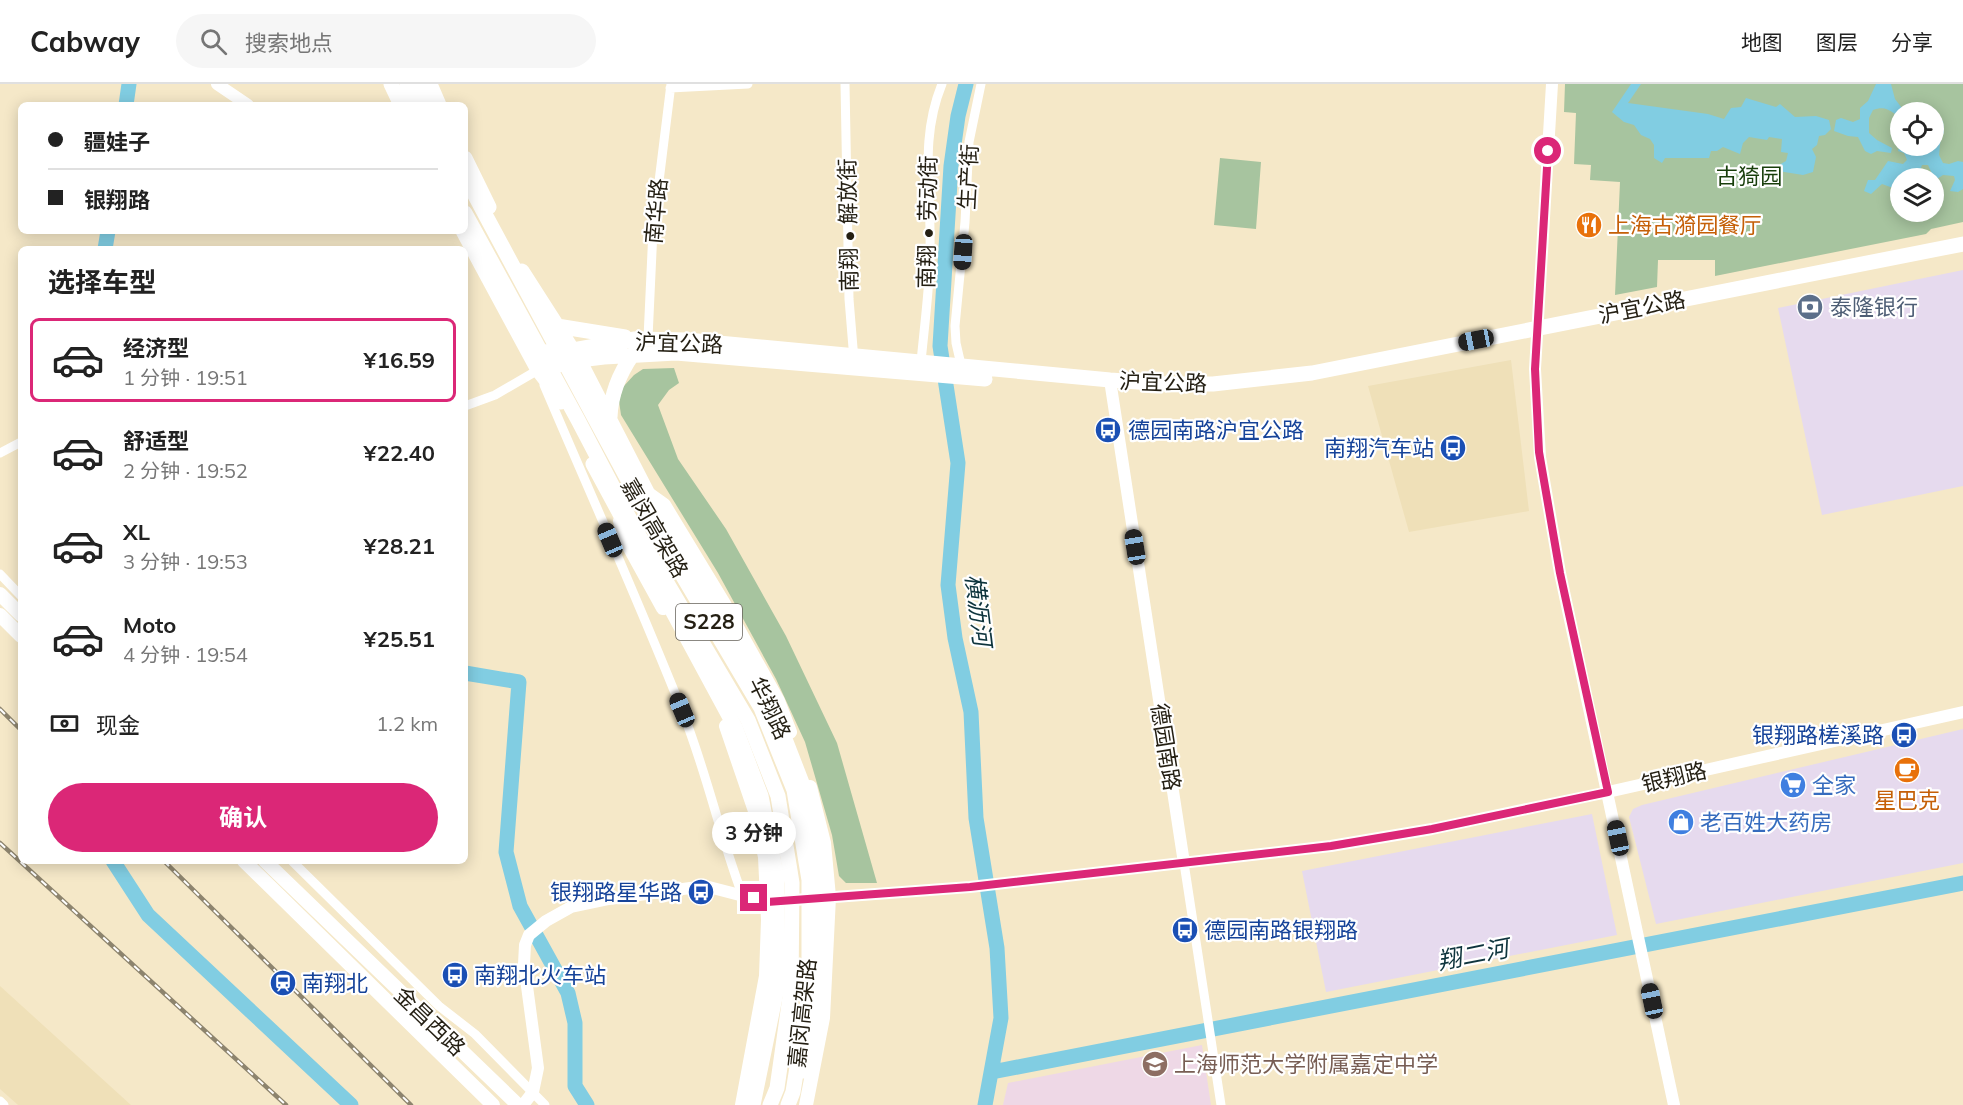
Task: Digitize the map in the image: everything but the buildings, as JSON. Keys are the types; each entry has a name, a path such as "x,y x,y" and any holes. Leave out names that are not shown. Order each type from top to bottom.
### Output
{"main road":[{"path":"391,84 400,102"},
{"path":"406,84 415,102"},
{"path":"421,84 430,102"},
{"path":"430,84 438,102"},
{"path":"468,164 513,255 576,355"},
{"name":"嘉闵高架路","path":"468,183 638,498 761,708 794,790 809,880 809,993 793,1092 788,1105"},
{"name":"嘉闵高架路","path":"468,218 634,527 748,720 778,796 792,883 791,990 777,1088 770,1105"},
{"path":"465,234 538,370"},
{"name":"沪宜公路","path":"639,344 676,353 927,366 958,371 1205,393 1265,390 1313,382 1963,244"},
{"name":"沪宜公路","path":"1538,333 1963,254"},
{"path":"557,326 639,344 617,382 611,400 610,420"},
{"name":"沪宜公路","path":"538,370 576,355 639,344 687,340 854,362"},
{"path":"529,353 576,355"},
{"name":"华翔路","path":"576,355 648,494 771,703 804,788 821,885 821,897 817,997 796,1105"},
{"name":"华翔路","path":"538,370 556,393 618,513 735,727 761,796 777,879 777,988 753,1105"},
{"path":"648,494 664,505 724,604 778,701 810,785 824,843 829,897 824,1018 806,1105"},
{"path":"618,513 625,539 729,730 755,811 765,857 766,976 742,1105"},
{"path":"0,594 18,612"},
{"path":"0,615 18,633"},
{"name":"金昌西路","path":"247,864 493,1105"},
{"name":"金昌西路","path":"268,864 518,1105"}],"street":[{"path":"217,84 244,102"},
{"path":"670,86 748,84"},
{"name":"南翔 • 解放街","path":"845,84 849,299 854,362"},
{"name":"南翔 • 劳动街","path":"927,366 930,243 928,144 932,116 942,84"},
{"name":"生产街","path":"958,371 955,326 965,222 969,142 981,84"},
{"path":"1552,84 1536,393 1543,480 1560,573 1674,1105"},
{"name":"南华路","path":"639,344 670,86"},
{"path":"468,404 495,395 538,370 682,710 742,894"},
{"name":"德园南路","path":"1110,384 1221,1105"},
{"path":"0,453 18,444"},
{"path":"0,574 18,593"},
{"name":"银翔路","path":"533,1092 538,1068 524,964 525,945 529,935 546,921 570,907 620,897 705,886 767,902 970,887 1331,846 1432,829 1608,792 1963,712"},
{"path":"295,864 439,1006 475,1034 546,1105"},
{"path":"523,1105 533,1092"},
{"path":"0,1101 4,1105"}],"shaded area":[{"path":"1963,270 1963,486 1822,515 1778,308"},
{"name":"南翔汽车站","path":"1511,360 1529,511 1409,532 1368,386"},
{"path":"1963,729 1963,863 1656,924 1629,817 1633,809"},
{"path":"1592,814 1617,935 1326,992 1302,871"},
{"path":"0,986 131,1105 18,1105 0,1089"},
{"name":"上海师范大学附属嘉定中学","path":"1202,1045 1211,1105 1003,1105 1008,1083"}],"green space":[{"name":"古猗园","path":"1565,84 1963,84 1963,222 1931,229 1926,234 1715,276 1715,260 1658,260 1657,287 1615,295 1620,182 1590,180 1591,165 1574,164 1576,113 1564,112"},
{"path":"1220,158 1261,162 1256,229 1214,225"},
{"path":"674,368 679,383 669,390 658,405 678,459 726,529 786,636 837,743 877,883 846,883 839,876 832,835 805,742 776,679 718,573 621,415 619,401 623,387 634,375 643,369"}],"water":[{"path":"1631,84 1641,84 1628,103 1708,114 1724,119 1731,108 1741,107 1746,98 1776,107 1780,104 1795,117 1816,116 1829,120 1831,129 1825,135 1819,136 1817,145 1812,149 1816,157 1813,172 1803,175 1778,171 1779,165 1786,161 1788,153 1781,152 1782,139 1769,137 1767,140 1749,137 1743,143 1740,154 1723,147 1717,151 1711,151 1709,158 1665,158 1662,163 1654,158 1654,145 1650,139 1641,135 1634,125 1624,122 1612,112"},
{"path":"1876,84 1891,84 1897,102 1890,102 1890,111 1882,108 1873,110 1869,118 1869,133 1890,147 1890,153 1877,151 1871,154 1865,151 1858,137 1834,131 1836,120 1841,118 1853,122 1860,119 1860,108 1868,101"},
{"path":"1905,156 1940,156 1943,163 1963,162 1963,189 1958,192 1950,191 1955,180 1954,176 1944,175 1944,168 1929,168 1928,165 1922,165 1921,168 1890,168 1890,187 1882,184 1871,194 1864,191 1868,180 1875,180 1888,161 1903,164 1907,160"}],"waterway":[{"path":"126,102 129,84"},
{"name":"横沥河","path":"966,84 958,116 951,166 940,346 958,463 948,585 955,638 971,712 976,818 997,948 1001,1018 985,1105"},
{"path":"106,246 108,234"},
{"path":"468,674 519,682 506,852 520,906 568,993 575,1023 575,1086 587,1105"},
{"path":"115,864 148,915 351,1105"},
{"name":"翔二河","path":"992,1072 1963,883"}],"railway":[{"path":"0,709 18,727"},
{"path":"0,843 18,859"},
{"path":"23,864 286,1105"},
{"path":"167,864 411,1105"}],"place":[{"name":"上海古漪园餐厅","path":"1589,225"},
{"name":"泰隆银行","path":"1810,307"},
{"name":"德园南路沪宜公路","path":"1108,430"},
{"name":"南翔汽车站","path":"1453,448"},
{"name":"银翔路槎溪路","path":"1904,735"},
{"name":"星巴克","path":"1907,770"},
{"name":"全家","path":"1793,785"},
{"name":"老百姓大药房","path":"1681,822"},
{"name":"银翔路星华路","path":"701,892"},
{"name":"德园南路银翔路","path":"1185,930"},
{"name":"南翔北火车站","path":"455,975"},
{"name":"南翔北","path":"283,983"},
{"name":"上海师范大学附属嘉定中学","path":"1155,1064"}],"route":[{"path":"754,898 767,902 970,887 1331,846 1432,829 1608,792 1560,573 1539,452 1535,369 1548,151"}]}
